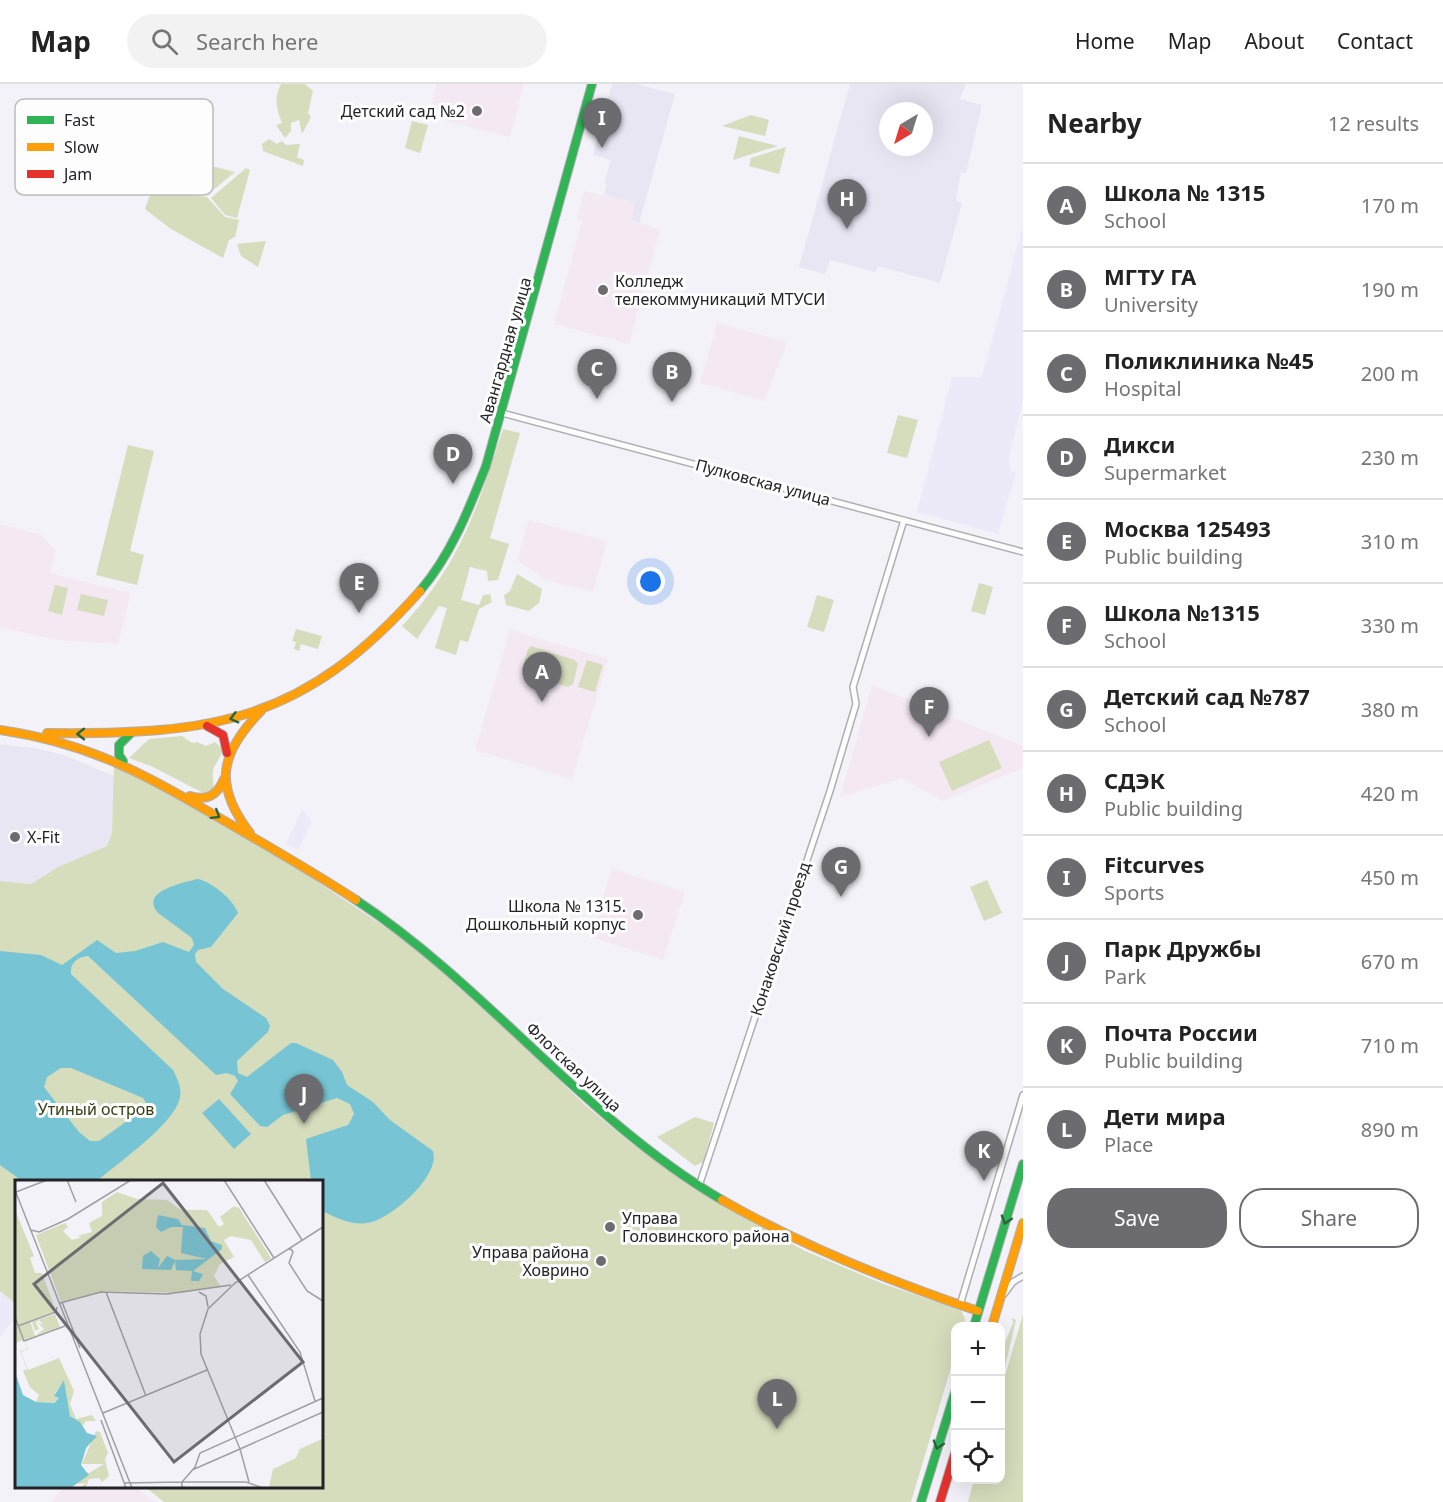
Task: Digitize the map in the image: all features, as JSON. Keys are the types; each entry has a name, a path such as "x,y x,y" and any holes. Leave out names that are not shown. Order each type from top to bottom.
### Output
{"main road":[{"name":"Авангардная улица","path":"30,733 131,733 205,725 262,710 340,666 402,614 422,591 444,559 468,514 487,467 592,84"},
{"name":"Авангардная улица","path":"253,836 230,807 224,777 227,758 238,734 262,710"},
{"path":"205,725 223,734 228,747 227,758"},
{"name":"Флотская улица","path":"0,730 30,733 86,747 126,764 179,792 339,890 438,960 625,1132 699,1186 754,1220 821,1254 914,1291 978,1311"},
{"path":"126,764 119,755 118,745 131,733"},
{"name":"Флотская улица","path":"179,792 206,799 217,793 224,777"},
{"path":"975,1322 1023,1164"},
{"path":"993,1322 1023,1223"},
{"path":"921,1502 951,1405"},
{"path":"940,1502 951,1466"}],"street":[{"name":"Пулковская улица","path":"502,412 1023,552"},
{"name":"Конаковский проезд","path":"699,1186 830,791 856,704 853,687 904,520"},
{"path":"960,1305 1023,1095"},
{"path":"1000,1301 1013,1282 1023,1276"}],"shaded area":[{"name":"Детский сад №2","path":"437,84 524,84 510,137 444,120 432,102"},
{"path":"612,84 635,84 675,94 639,224 631,220 635,203 604,195 607,184 604,183 611,160 593,155"},
{"path":"850,84 966,84 960,99 982,105 966,173 961,172 960,176 956,201 962,203 940,283 878,266 875,272 830,260 825,274 799,267"},
{"name":"Колледж телекоммуникаций МТУСИ","path":"584,191 635,203 631,220 660,230 629,344 554,324 582,221 577,219"},
{"path":"1023,225 1023,400 1009,457 1010,471 1016,473 998,534 917,512 952,377 982,377"},
{"path":"717,323 787,342 764,401 700,383"},
{"path":"529,520 607,541 593,592 544,579 517,560"},
{"path":"0,524 42,535 55,551 50,573 131,593 118,644 57,640 0,627"},
{"path":"510,630 608,659 572,779 475,750"},
{"path":"872,685 1023,746 1023,768 942,801 902,778 840,797"},
{"path":"0,744 35,748 64,755 114,776 112,833 107,846 58,867 31,884 0,881"},
{"path":"302,809 312,821 298,850 286,844"},
{"name":"Школа № 1315. Дошкольный корпус","path":"612,869 685,892 663,960 591,937"},
{"path":"0,1291 15,1303 15,1312 14,1319 0,1337"},
{"path":"64,1487 135,1487 155,1502 51,1502"}],"green space":[{"path":"281,84 305,84 313,91 308,113 311,117 302,134 299,120 291,123 291,131 285,138 276,125 282,123 277,103 277,94"},
{"path":"751,115 769,120 765,136 722,126"},
{"path":"412,121 428,125 420,153 405,148"},
{"path":"739,136 778,146 733,160"},
{"path":"269,139 277,144 282,141 286,145 300,144 297,157 304,160 303,166 263,151 262,144"},
{"path":"786,147 779,174 749,166 751,158"},
{"path":"213,166 235,172 213,190"},
{"path":"246,168 250,170 237,218 225,215 211,198"},
{"path":"150,195 193,195 207,197 225,217 239,220 235,237 229,240 223,258 171,229 145,209"},
{"path":"266,241 258,267 241,256 237,244"},
{"path":"898,415 918,420 907,458 887,453"},
{"path":"503,429 520,433 490,538 509,544 498,580 488,581 487,571 470,567 461,600 479,605 483,595 490,594 492,602 479,609 468,642 460,640 456,655 435,648 447,608 439,606 417,639 402,626 439,580 453,557 485,484"},
{"path":"128,445 154,451 130,551 144,555 137,585 96,575"},
{"path":"517,574 542,589 539,603 529,611 506,605 504,595 510,591"},
{"path":"979,583 993,587 985,615 971,611"},
{"path":"55,585 68,588 62,615 48,611"},
{"path":"81,594 108,600 104,616 77,610"},
{"path":"817,595 834,600 824,632 807,627"},
{"path":"296,629 322,636 318,649 301,644 299,651 294,649 296,642 292,641"},
{"path":"531,646 575,660 578,664 573,684 568,687 525,674 522,670"},
{"path":"587,660 603,665 595,692 578,687"},
{"path":"182,736 192,743 197,742 206,746 215,742 223,750 213,771 214,790 207,795 151,766 129,758 149,739"},
{"path":"989,740 1002,768 952,791 939,762"},
{"name":"Утиный остров","path":"114,763 164,787 291,864 406,941 487,1010 585,1105 631,1143 697,1190 803,1250 881,1283 961,1310 965,1322 951,1322 951,1367 911,1502 164,1502 145,1487 322,1487 322,1180 15,1180 15,1303 0,1291 0,881 31,884 58,867 107,846 112,833"},
{"path":"987,880 1002,913 984,921 970,887"},
{"path":"695,1117 714,1123 703,1162 695,1166 657,1137"},
{"path":"1023,1314 1023,1502 968,1502 973,1484 1005,1484 1005,1376"},
{"path":"1012,1318 1016,1320 1005,1367 1005,1342 1013,1323"}],"water":[{"path":"197,879 203,881 227,897 238,913 211,947 198,950 195,954 196,962 223,989 266,1018 270,1026 268,1032 237,1061 238,1073 247,1077 291,1043 296,1043 333,1060 342,1072 347,1085 373,1102 390,1120 433,1151 433,1161 422,1184 388,1214 377,1220 361,1224 322,1211 322,1180 311,1180 306,1139 348,1125 354,1114 350,1104 337,1098 283,1115 267,1127 260,1126 230,1094 238,1081 235,1076 227,1073 216,1075 88,956 75,961 71,974 173,1070 180,1090 176,1107 158,1130 98,1180 21,1180 0,1165 0,951 41,955 62,965 97,940 116,953 135,951 163,942 189,952 194,945 192,938 158,913 154,905 154,899 158,894 173,886","holes":["61,1068 71,1068 143,1098 146,1103 144,1109 99,1141 90,1141 79,1132 44,1087 47,1077"]},
{"path":"219,1099 251,1134 234,1149 202,1113"}],"traffic: fast":[{"path":"420,591 450,547 486,466 592,84"},
{"path":"123,761 119,755 119,745 131,733"},
{"path":"356,900 450,973 625,1131 672,1167 722,1200"},
{"path":"975,1322 1023,1164"},
{"path":"921,1502 951,1405"}],"traffic: slow":[{"path":"47,733 159,730 208,723 253,712 295,694 336,669 378,635 420,591"},
{"path":"250,833 230,800 226,784 226,770 237,741 261,711"},
{"path":"0,730 65,744 147,777 294,861 356,900"},
{"path":"190,796 202,798 211,796 218,790 224,779"},
{"path":"722,1200 784,1233 847,1262 978,1311"},
{"path":"993,1322 1023,1223"}],"traffic: jam":[{"path":"207,726 223,735 227,753"},
{"path":"940,1502 951,1466"}],"place":[{"name":"Детский сад №2","path":"477,111"},
{"name":"Fitcurves","path":"602,148"},
{"name":"СДЭК","path":"847,229"},
{"name":"Колледж телекоммуникаций МТУСИ","path":"603,290"},
{"name":"Поликлиника №45","path":"597,399"},
{"name":"МГТУ ГА","path":"672,402"},
{"name":"Дикси","path":"453,484"},
{"name":"Москва 125493","path":"359,613"},
{"name":"Школа № 1315","path":"542,702"},
{"name":"Школа №1315","path":"929,737"},
{"name":"X-Fit","path":"15,837"},
{"name":"Детский сад №787","path":"841,897"},
{"name":"Школа № 1315. Дошкольный корпус","path":"638,915"},
{"name":"Парк Дружбы","path":"304,1124"},
{"name":"Почта России","path":"984,1181"},
{"name":"Управа Головинского района","path":"610,1227"},
{"name":"Управа района Ховрино","path":"601,1261"},
{"name":"Дети мира","path":"777,1429"}]}
